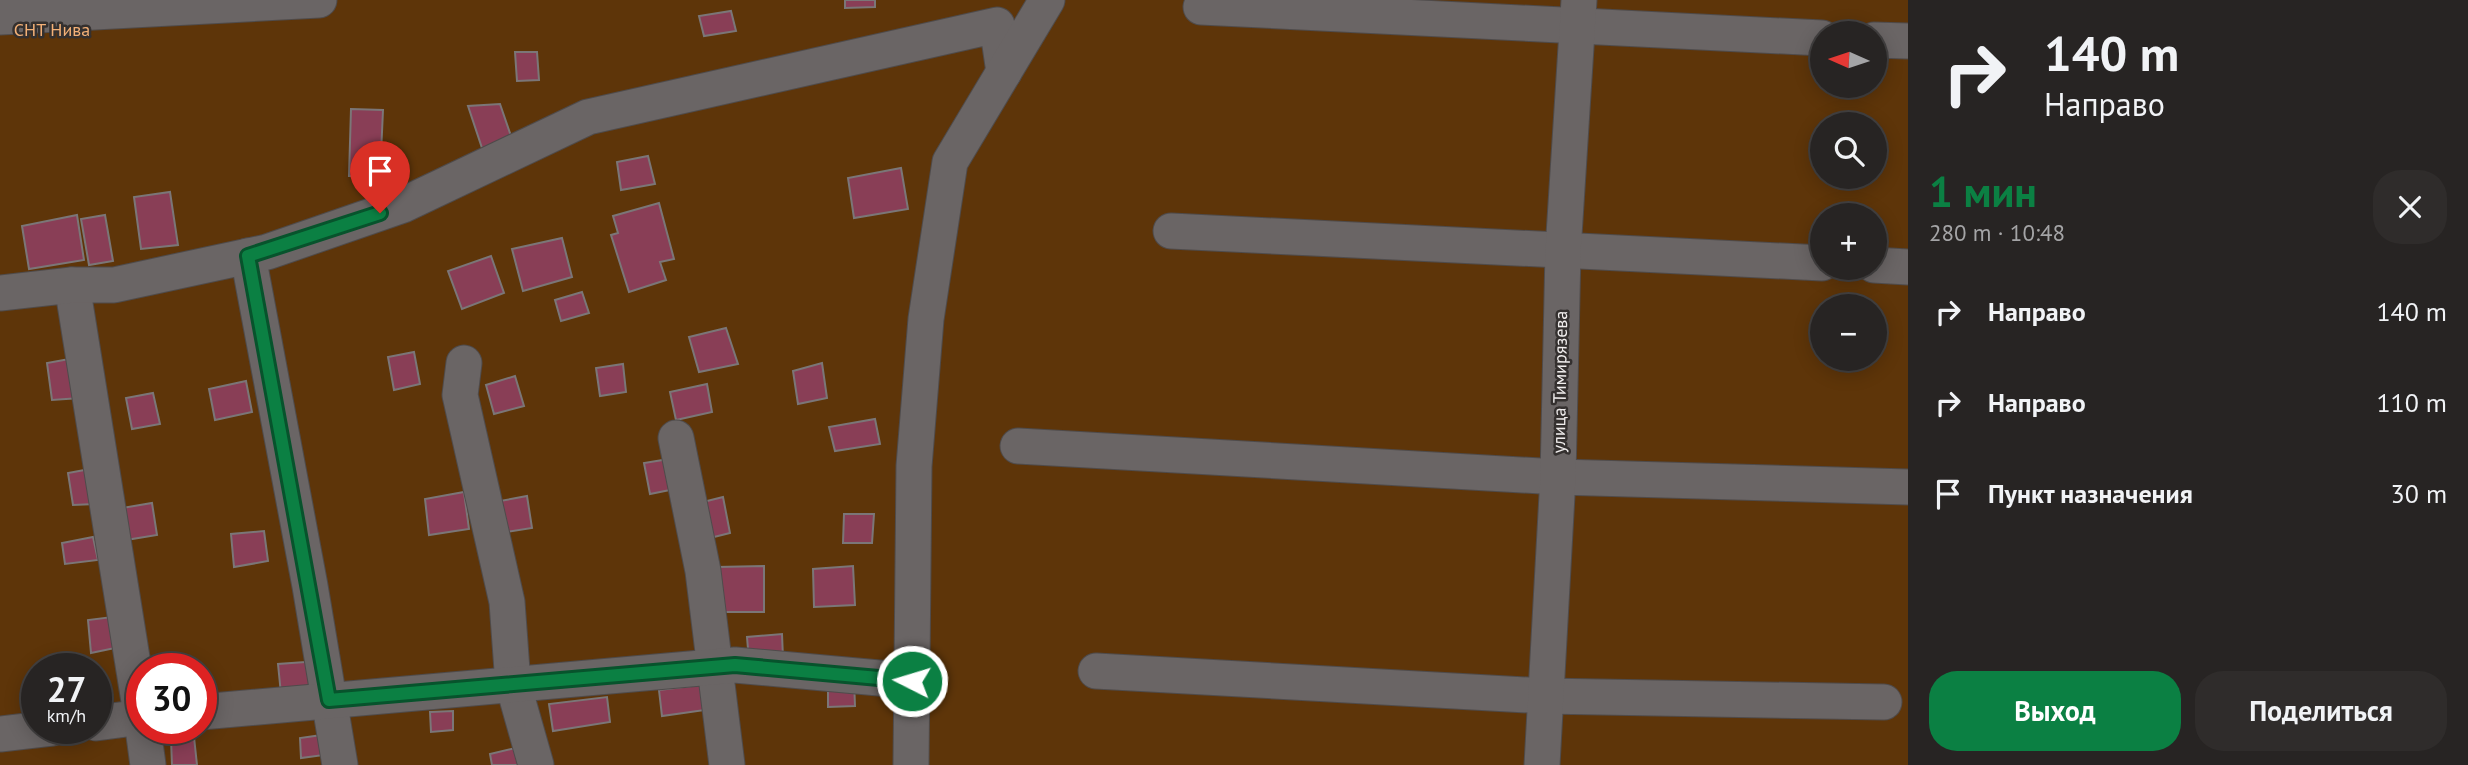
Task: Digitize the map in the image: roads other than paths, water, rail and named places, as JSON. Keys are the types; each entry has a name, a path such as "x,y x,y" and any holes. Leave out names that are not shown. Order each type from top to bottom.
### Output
{"street":[{"path":"0,17 131,5 319,0"},
{"path":"911,765 914,466 928,306 950,162 1047,0"},
{"path":"1201,7 1578,14 1810,37"},
{"path":"0,293 72,285 114,285 248,256 403,205 588,117 990,13 1004,72"},
{"name":"улица Тимирязева","path":"1542,765 1558,477 1563,251 1578,14"},
{"path":"1887,40 1908,41"},
{"path":"1171,231 1810,262"},
{"path":"248,256 340,765"},
{"path":"1887,266 1908,267"},
{"path":"72,285 131,653"},
{"path":"464,363 460,395 507,602 513,684 536,765"},
{"path":"676,438 703,571 727,765"},
{"path":"1018,446 1558,477 1908,487"},
{"path":"217,710 735,665 912,681"},
{"path":"1096,671 1545,696 1884,702"},
{"path":"0,734 21,732"},
{"path":"145,744 148,765"}],"park label":[{"name":"СНТ Нива","path":"52,30"}]}
